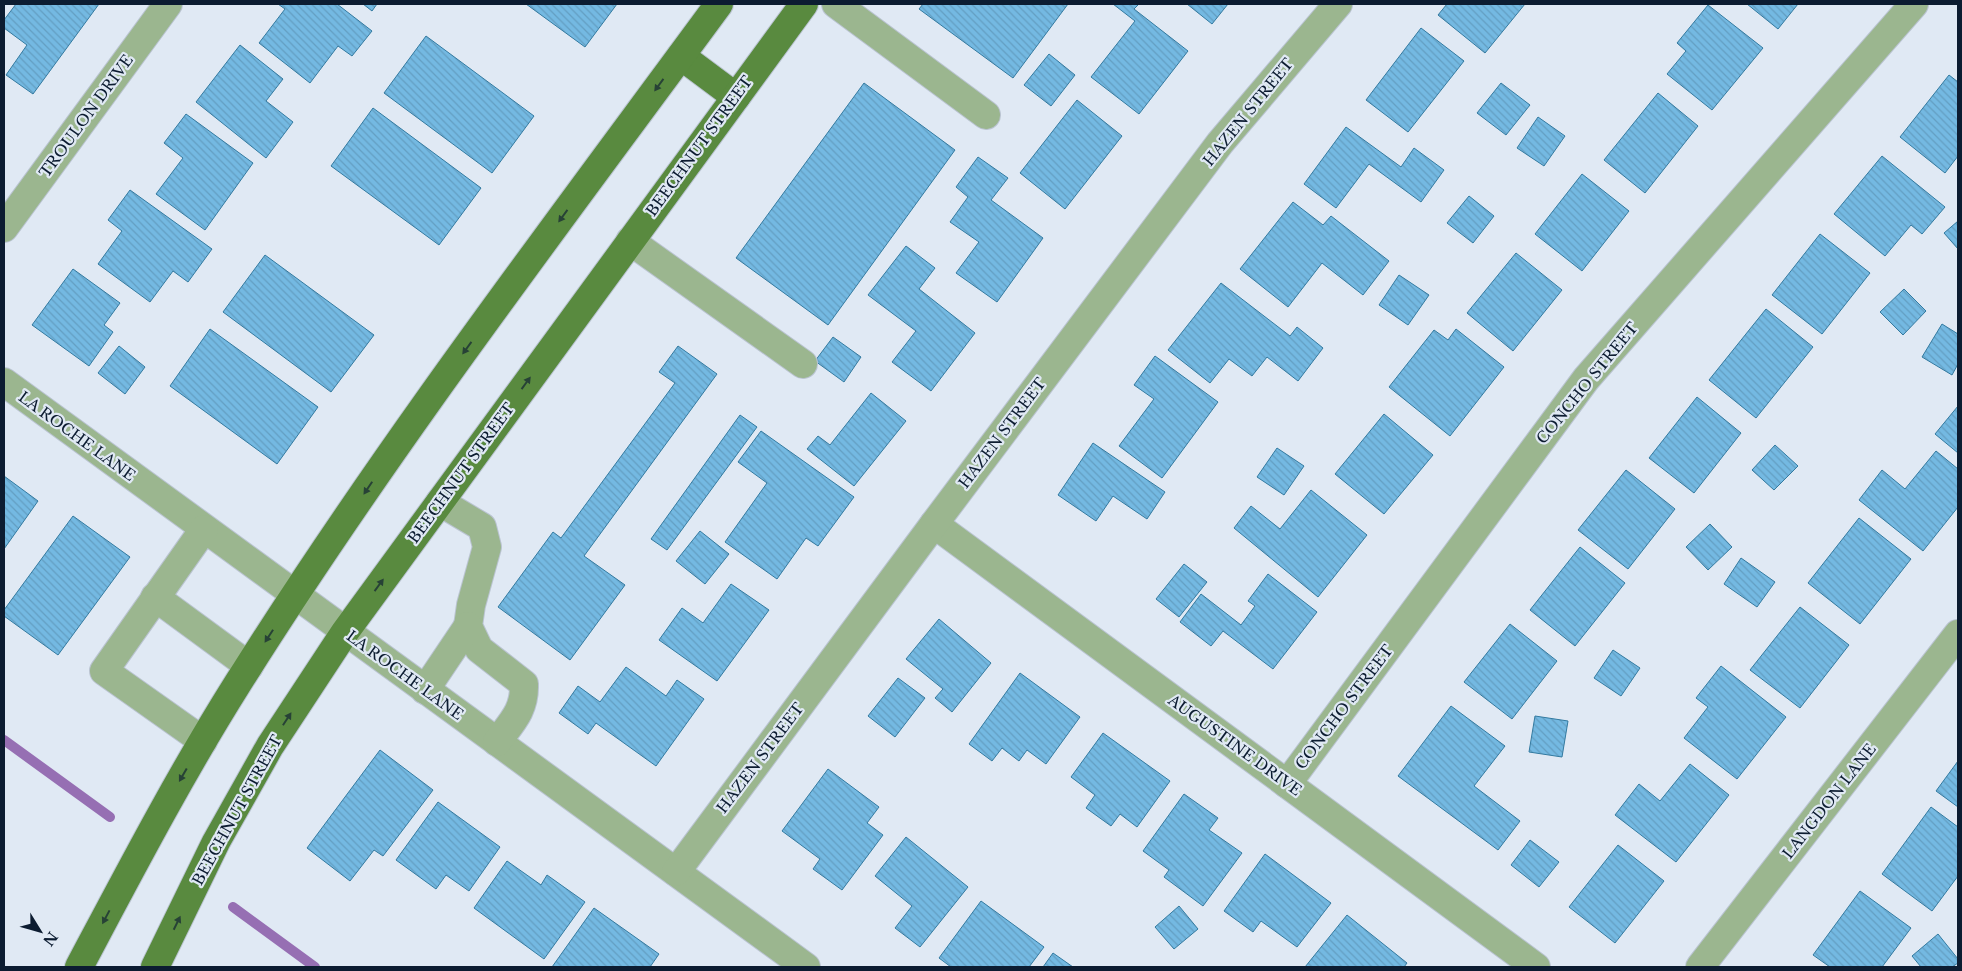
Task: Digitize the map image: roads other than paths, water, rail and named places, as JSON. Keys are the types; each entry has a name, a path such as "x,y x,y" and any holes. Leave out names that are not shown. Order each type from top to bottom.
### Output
{"main road":[{"path":"79,967 203,741 295,595 402,437 719,4"},
{"name":"BEECHNUT STREET","path":"156,967 216,842 270,746 345,632 804,4"},
{"path":"681,56 736,97"}],"street":[{"name":"TROULON DRIVE","path":"4,228 168,4"},
{"path":"836,4 986,115"},
{"name":"HAZEN STREET","path":"676,872 1220,143 1338,4"},
{"name":"CONCHO STREET","path":"1287,784 1586,379 1914,4"},
{"path":"630,241 803,364"},
{"name":"LA ROCHE LANE","path":"4,382 806,967"},
{"path":"425,690 468,626 471,605 487,547 482,527 440,502"},
{"name":"AUGUSTINE DRIVE","path":"934,524 1536,967"},
{"path":"203,741 104,671 204,529"},
{"path":"155,597 249,666"},
{"path":"468,626 480,649 524,684 525,698 518,714 497,742"},
{"name":"LANGDON LANE","path":"1700,967 1958,634"}],"waterway":[{"path":"4,740 110,817"},
{"path":"233,907 315,967"}]}
